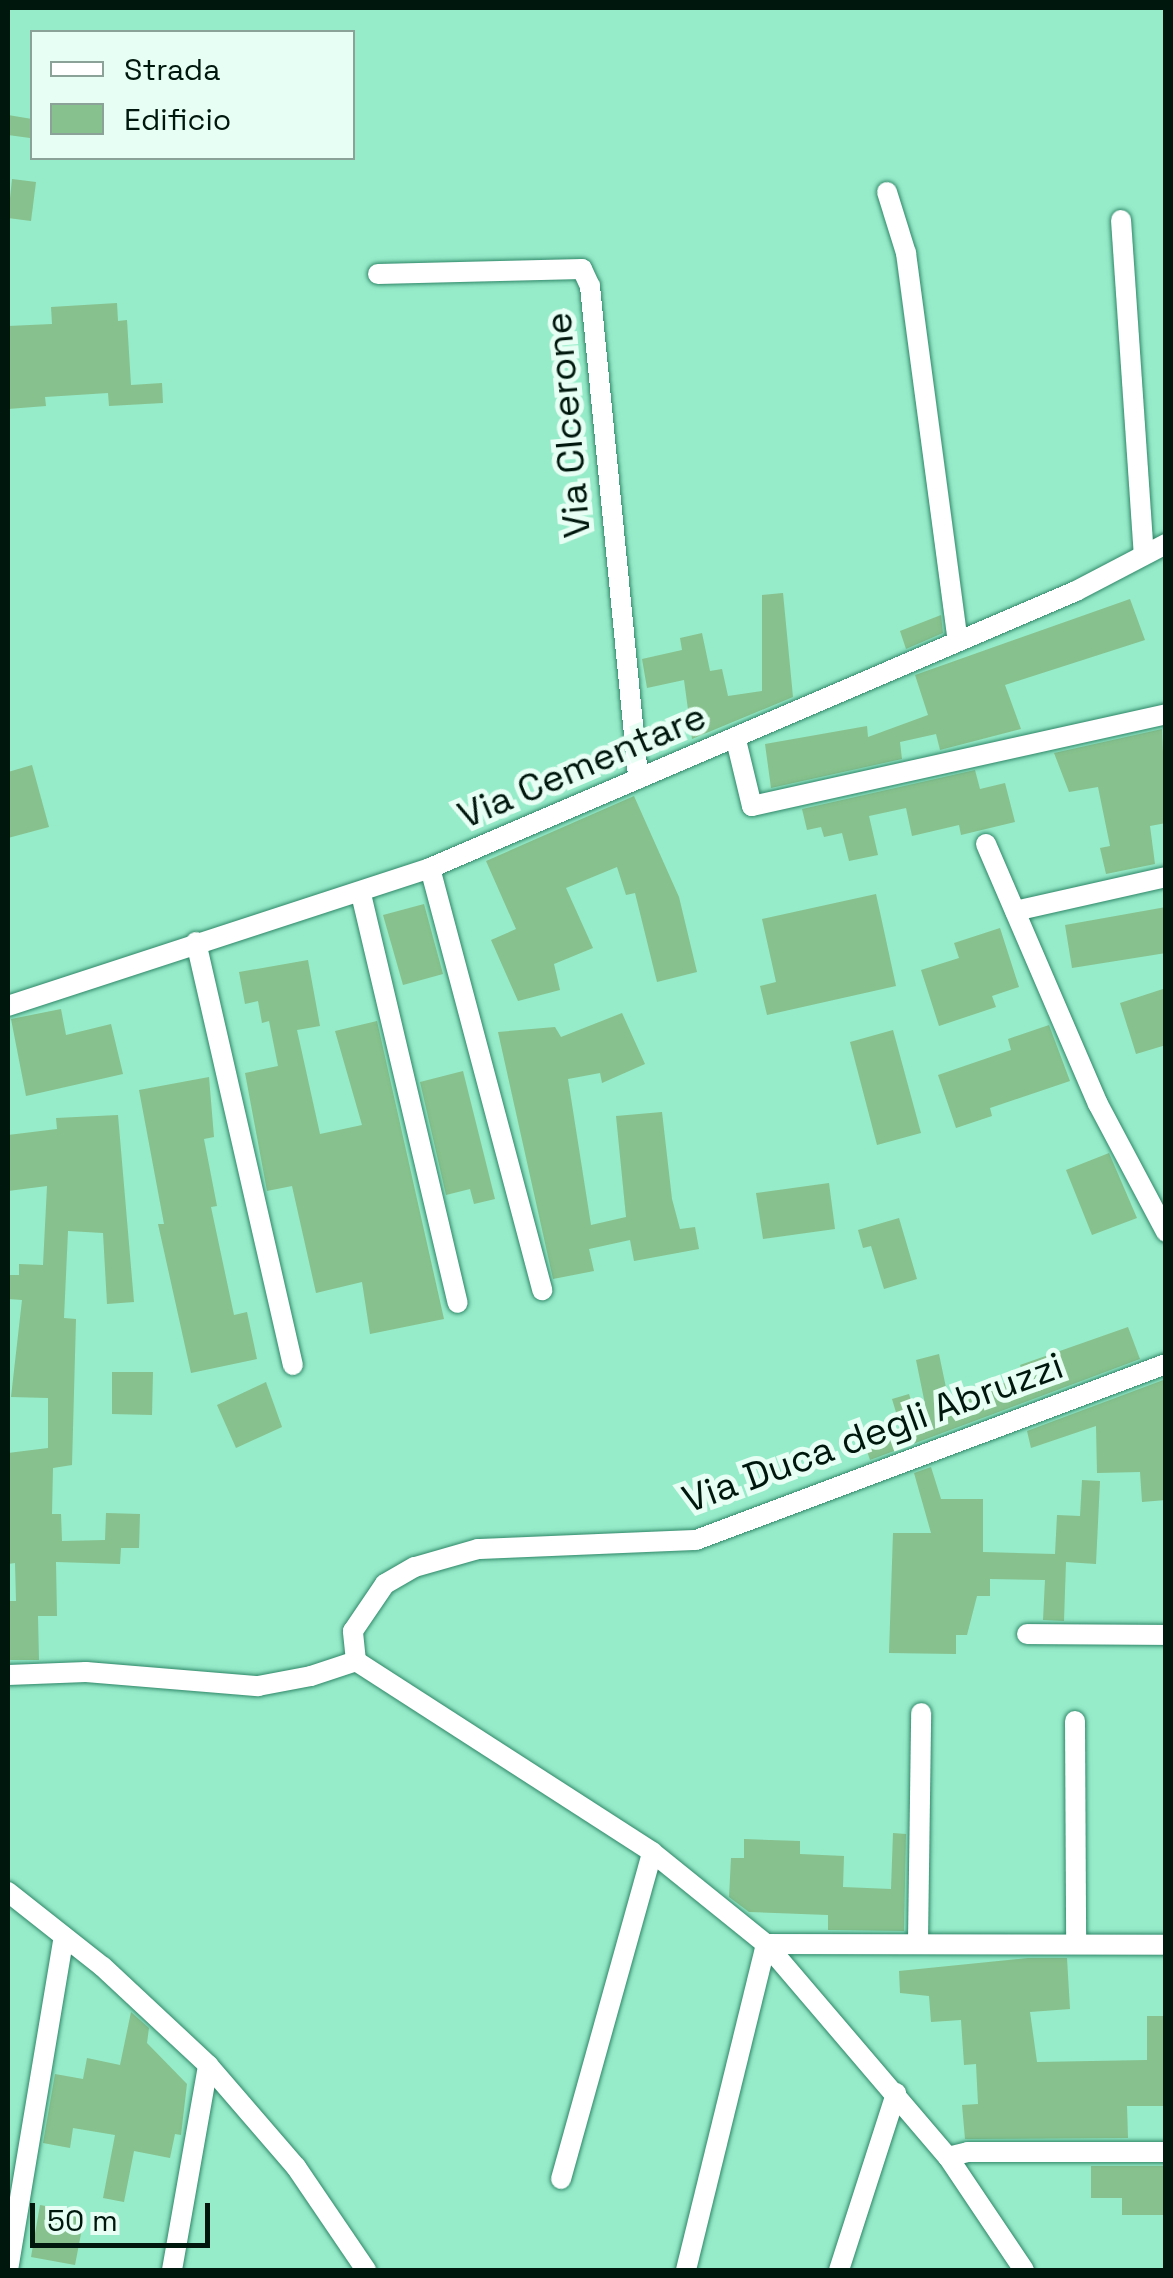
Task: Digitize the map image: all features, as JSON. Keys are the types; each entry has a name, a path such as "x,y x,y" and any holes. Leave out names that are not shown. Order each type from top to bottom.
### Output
{"street":[{"path":"887,192 906,253 958,641"},
{"path":"1121,220 1144,554"},
{"name":"Via CIcerone","path":"378,274 582,269 590,286 638,779"},
{"name":"Via Cementare","path":"8,1006 196,942 361,894 430,868 736,740 1166,544"},
{"path":"736,740 752,806 1166,714"},
{"path":"986,844 1098,1104 1166,1232"},
{"path":"430,868 542,1290"},
{"path":"1015,911 1166,877"},
{"path":"361,894 458,1303"},
{"path":"196,942 293,1365"},
{"name":"Via Duca degli Abruzzi","path":"356,1661 352,1631 385,1584 415,1566 478,1549 696,1540 1166,1364"},
{"path":"1028,1634 1166,1635"},
{"path":"8,1674 86,1672 258,1686 356,1661 652,1852 766,1944 948,2157 1024,2270"},
{"path":"918,1942 920,1714"},
{"path":"1075,1721 1076,1944"},
{"path":"561,2180 652,1852"},
{"path":"8,1892 208,2065 296,2167 359,2266"},
{"path":"8,2270 64,1937"},
{"path":"766,1944 1166,1945"},
{"path":"686,2270 766,1944"},
{"path":"172,2270 208,2065"},
{"path":"840,2270 896,2093"},
{"path":"948,2157 968,2152 1166,2152"}],"building":[{"path":"8,115 30,119 30,138 8,135"},
{"path":"12,179 36,182 31,221 8,218"},
{"path":"117,303 118,321 127,320 131,385 162,383 163,403 109,406 108,393 45,397 46,406 8,409 8,326 52,324 51,307"},
{"path":"783,593 793,697 692,739 684,680 647,688 642,659 682,650 680,638 702,633 710,671 722,669 728,696 762,691 762,595"},
{"path":"1130,599 1145,640 1005,685 1021,729 940,750 936,734 900,742 902,759 771,788 765,744 867,726 868,737 928,715 915,675"},
{"path":"941,615 943,633 906,649 900,631"},
{"path":"1162,729 1166,823 1150,826 1155,864 1106,874 1100,848 1110,846 1098,787 1069,792 1054,753"},
{"path":"32,765 49,827 8,838 8,772"},
{"path":"975,770 980,789 1005,783 1015,822 961,835 959,825 912,836 906,808 869,816 878,855 849,861 842,833 824,837 821,827 807,830 802,809"},
{"path":"634,796 679,897 697,972 657,982 635,893 626,895 617,867 566,888 593,948 554,964 560,990 518,1001 491,940 516,929 486,861"},
{"path":"876,894 896,986 767,1015 760,986 776,982 762,919"},
{"path":"424,904 443,974 403,985 383,915"},
{"path":"1166,907 1166,953 1072,968 1065,925"},
{"path":"1000,928 1019,987 992,996 996,1007 939,1026 921,970 959,958 954,943"},
{"path":"308,960 320,1026 297,1030 320,1134 362,1125 335,1031 377,1021 444,1319 370,1334 362,1282 316,1293 292,1186 267,1191 245,1073 278,1066 269,1021 262,1023 258,1001 245,1004 239,972"},
{"path":"1166,988 1166,1045 1136,1054 1120,1003"},
{"path":"61,1009 66,1035 111,1024 123,1074 26,1096 11,1019"},
{"path":"622,1013 645,1064 602,1083 600,1073 568,1079 591,1225 626,1217 616,1116 662,1112 672,1199 680,1229 695,1227 699,1249 634,1261 630,1240 589,1249 594,1271 553,1279 498,1032 555,1027 561,1037"},
{"path":"1049,1025 1070,1081 990,1108 992,1116 956,1128 938,1075 1011,1050 1008,1039"},
{"path":"893,1030 921,1133 877,1145 850,1042"},
{"path":"463,1071 495,1199 474,1204 470,1189 446,1195 420,1082"},
{"path":"209,1077 214,1137 204,1139 217,1206 211,1207 234,1315 247,1312 257,1359 191,1373 158,1224 164,1224 139,1090"},
{"path":"118,1115 134,1302 107,1304 103,1233 68,1231 64,1318 76,1319 72,1465 53,1468 52,1514 61,1514 62,1541 105,1540 106,1513 140,1514 139,1548 121,1548 120,1564 56,1562 57,1616 38,1616 39,1660 8,1660 8,1601 16,1601 15,1563 8,1564 8,1453 48,1448 48,1398 11,1397 22,1300 8,1299 8,1275 19,1275 19,1264 43,1265 47,1186 8,1191 8,1135 57,1129 56,1118"},
{"path":"1109,1153 1137,1218 1092,1235 1066,1170"},
{"path":"829,1183 835,1229 763,1239 756,1193"},
{"path":"899,1218 917,1279 884,1289 871,1246 863,1248 858,1230"},
{"path":"1128,1327 1140,1359 870,1460 864,1442 901,1429 892,1399 909,1394 918,1422 928,1419 916,1360 939,1354 949,1402 1024,1376 1020,1365"},
{"path":"112,1372 153,1372 152,1415 112,1414"},
{"path":"1166,1379 1166,1500 1142,1502 1140,1472 1097,1473 1096,1426 1031,1448 1027,1431"},
{"path":"266,1382 282,1427 236,1448 217,1405"},
{"path":"931,1467 941,1499 983,1499 983,1552 1055,1554 1057,1515 1080,1516 1082,1480 1100,1481 1096,1564 1066,1562 1064,1621 1043,1620 1045,1580 990,1579 990,1596 977,1596 967,1635 956,1635 956,1654 889,1653 893,1533 931,1533 914,1473"},
{"path":"893,1833 906,1834 904,1931 828,1930 828,1915 749,1912 729,1897 731,1858 744,1858 744,1839 800,1841 800,1854 844,1856 843,1887 891,1889"},
{"path":"1028,1958 1067,1958 1070,2009 1030,2012 1037,2062 1147,2060 1147,2016 1166,2016 1166,2106 1127,2106 1128,2138 965,2139 962,2105 978,2104 976,2064 964,2065 961,2020 931,2022 929,1996 900,1993 899,1971"},
{"path":"131,2012 149,2028 147,2043 187,2084 181,2135 175,2134 170,2158 134,2151 124,2202 103,2198 115,2135 73,2128 70,2148 43,2143 55,2074 83,2079 87,2058 120,2065"},
{"path":"1091,2166 1166,2166 1166,2215 1122,2215 1122,2198 1091,2198"},
{"path":"40,2205 85,2213 75,2265 31,2257"}]}
